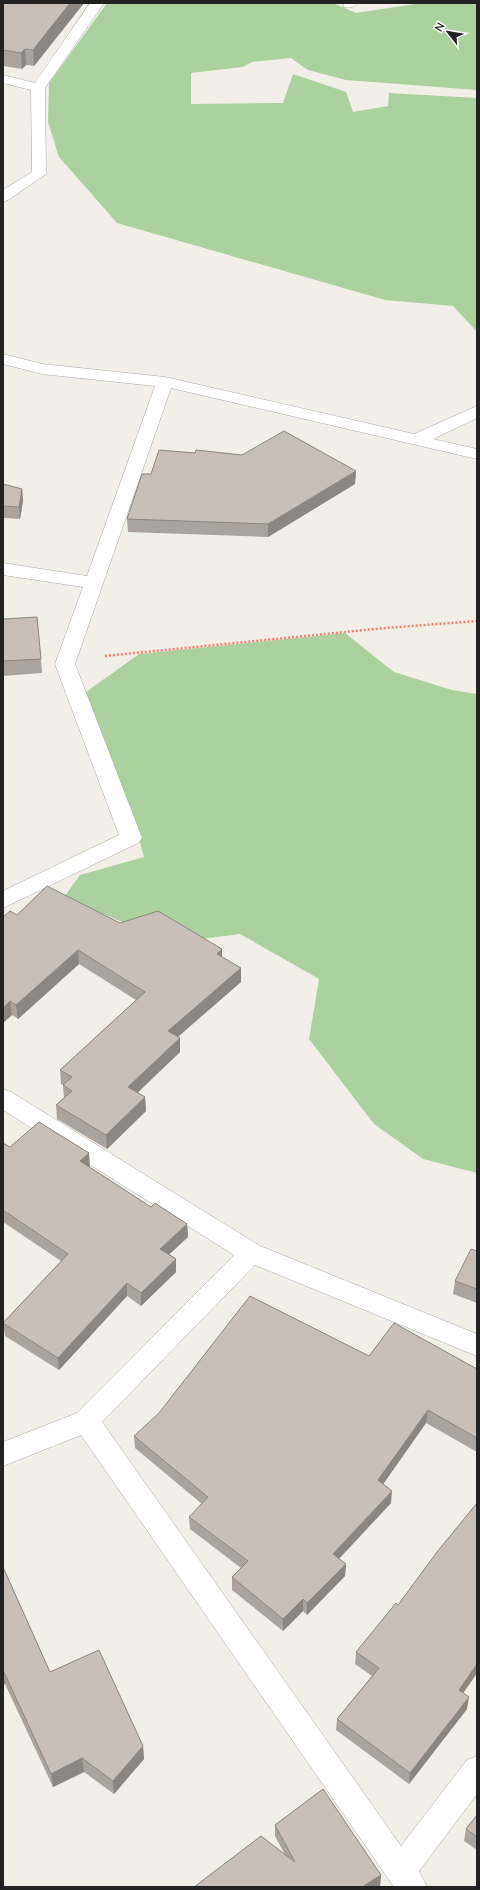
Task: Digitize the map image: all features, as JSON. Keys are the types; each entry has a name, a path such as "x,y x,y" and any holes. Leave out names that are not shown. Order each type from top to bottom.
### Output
{"street":[{"path":"3,197 39,174 38,88 96,3"},
{"path":"3,79 38,88"},
{"path":"3,359 42,370 165,382 477,454"},
{"path":"3,900 131,838 64,664 165,382"},
{"path":"416,440 477,410"},
{"path":"3,569 93,583"},
{"path":"3,1098 251,1253 477,1346"},
{"path":"3,1454 86,1421 251,1253"},
{"path":"86,1421 407,1879 477,1770"}],"path":[{"path":"64,664 97,657 385,628 477,621"}],"green space":[{"path":"107,3 333,3 356,13 422,3 477,3 477,90 346,80 308,70 291,58 252,62 243,67 191,73 191,104 283,103 293,74 346,92 353,112 388,106 389,93 477,98 477,332 453,306 385,300 117,223 59,157 48,122 49,83"},
{"path":"345,633 394,672 452,690 477,694 477,1173 423,1159 374,1124 309,1039 319,979 240,934 171,943 64,897 80,875 144,857 136,829 86,692 139,654"}],"building":[{"path":"3,3 70,3 33,50 25,49 21,53 3,50"},
{"path":"284,431 356,471 268,524 127,519 142,474 151,474 159,450 195,453 196,450 242,455"},
{"path":"3,484 22,489 19,507 3,506"},
{"path":"37,617 41,659 3,661 3,619"},
{"path":"47,886 120,923 158,911 222,949 217,954 241,968 168,1031 180,1038 128,1087 145,1097 106,1135 56,1105 72,1091 63,1085 72,1077 60,1070 145,992 78,950 16,1005 10,1001 3,1008 3,917 10,911 17,915"},
{"path":"39,1122 89,1153 80,1161 151,1207 155,1203 187,1224 160,1249 176,1259 141,1293 127,1283 58,1358 3,1323 68,1254 3,1210 3,1143 10,1147"},
{"path":"471,1249 477,1251 477,1289 455,1281"},
{"path":"250,1296 369,1356 394,1323 477,1369 477,1438 428,1410 378,1480 392,1491 333,1554 346,1564 307,1603 303,1599 283,1619 232,1577 248,1561 189,1517 208,1497 134,1436 159,1413"},
{"path":"477,1503 477,1664 459,1690 469,1697 410,1773 337,1719 379,1668 356,1652 396,1603 398,1605 437,1552"},
{"path":"3,1567 50,1672 99,1650 143,1746 113,1781 82,1758 51,1774 3,1670"},
{"path":"323,1789 381,1875 362,1887 194,1887 261,1836 295,1862 275,1825"},
{"path":"477,1815 477,1837 466,1829"}]}
